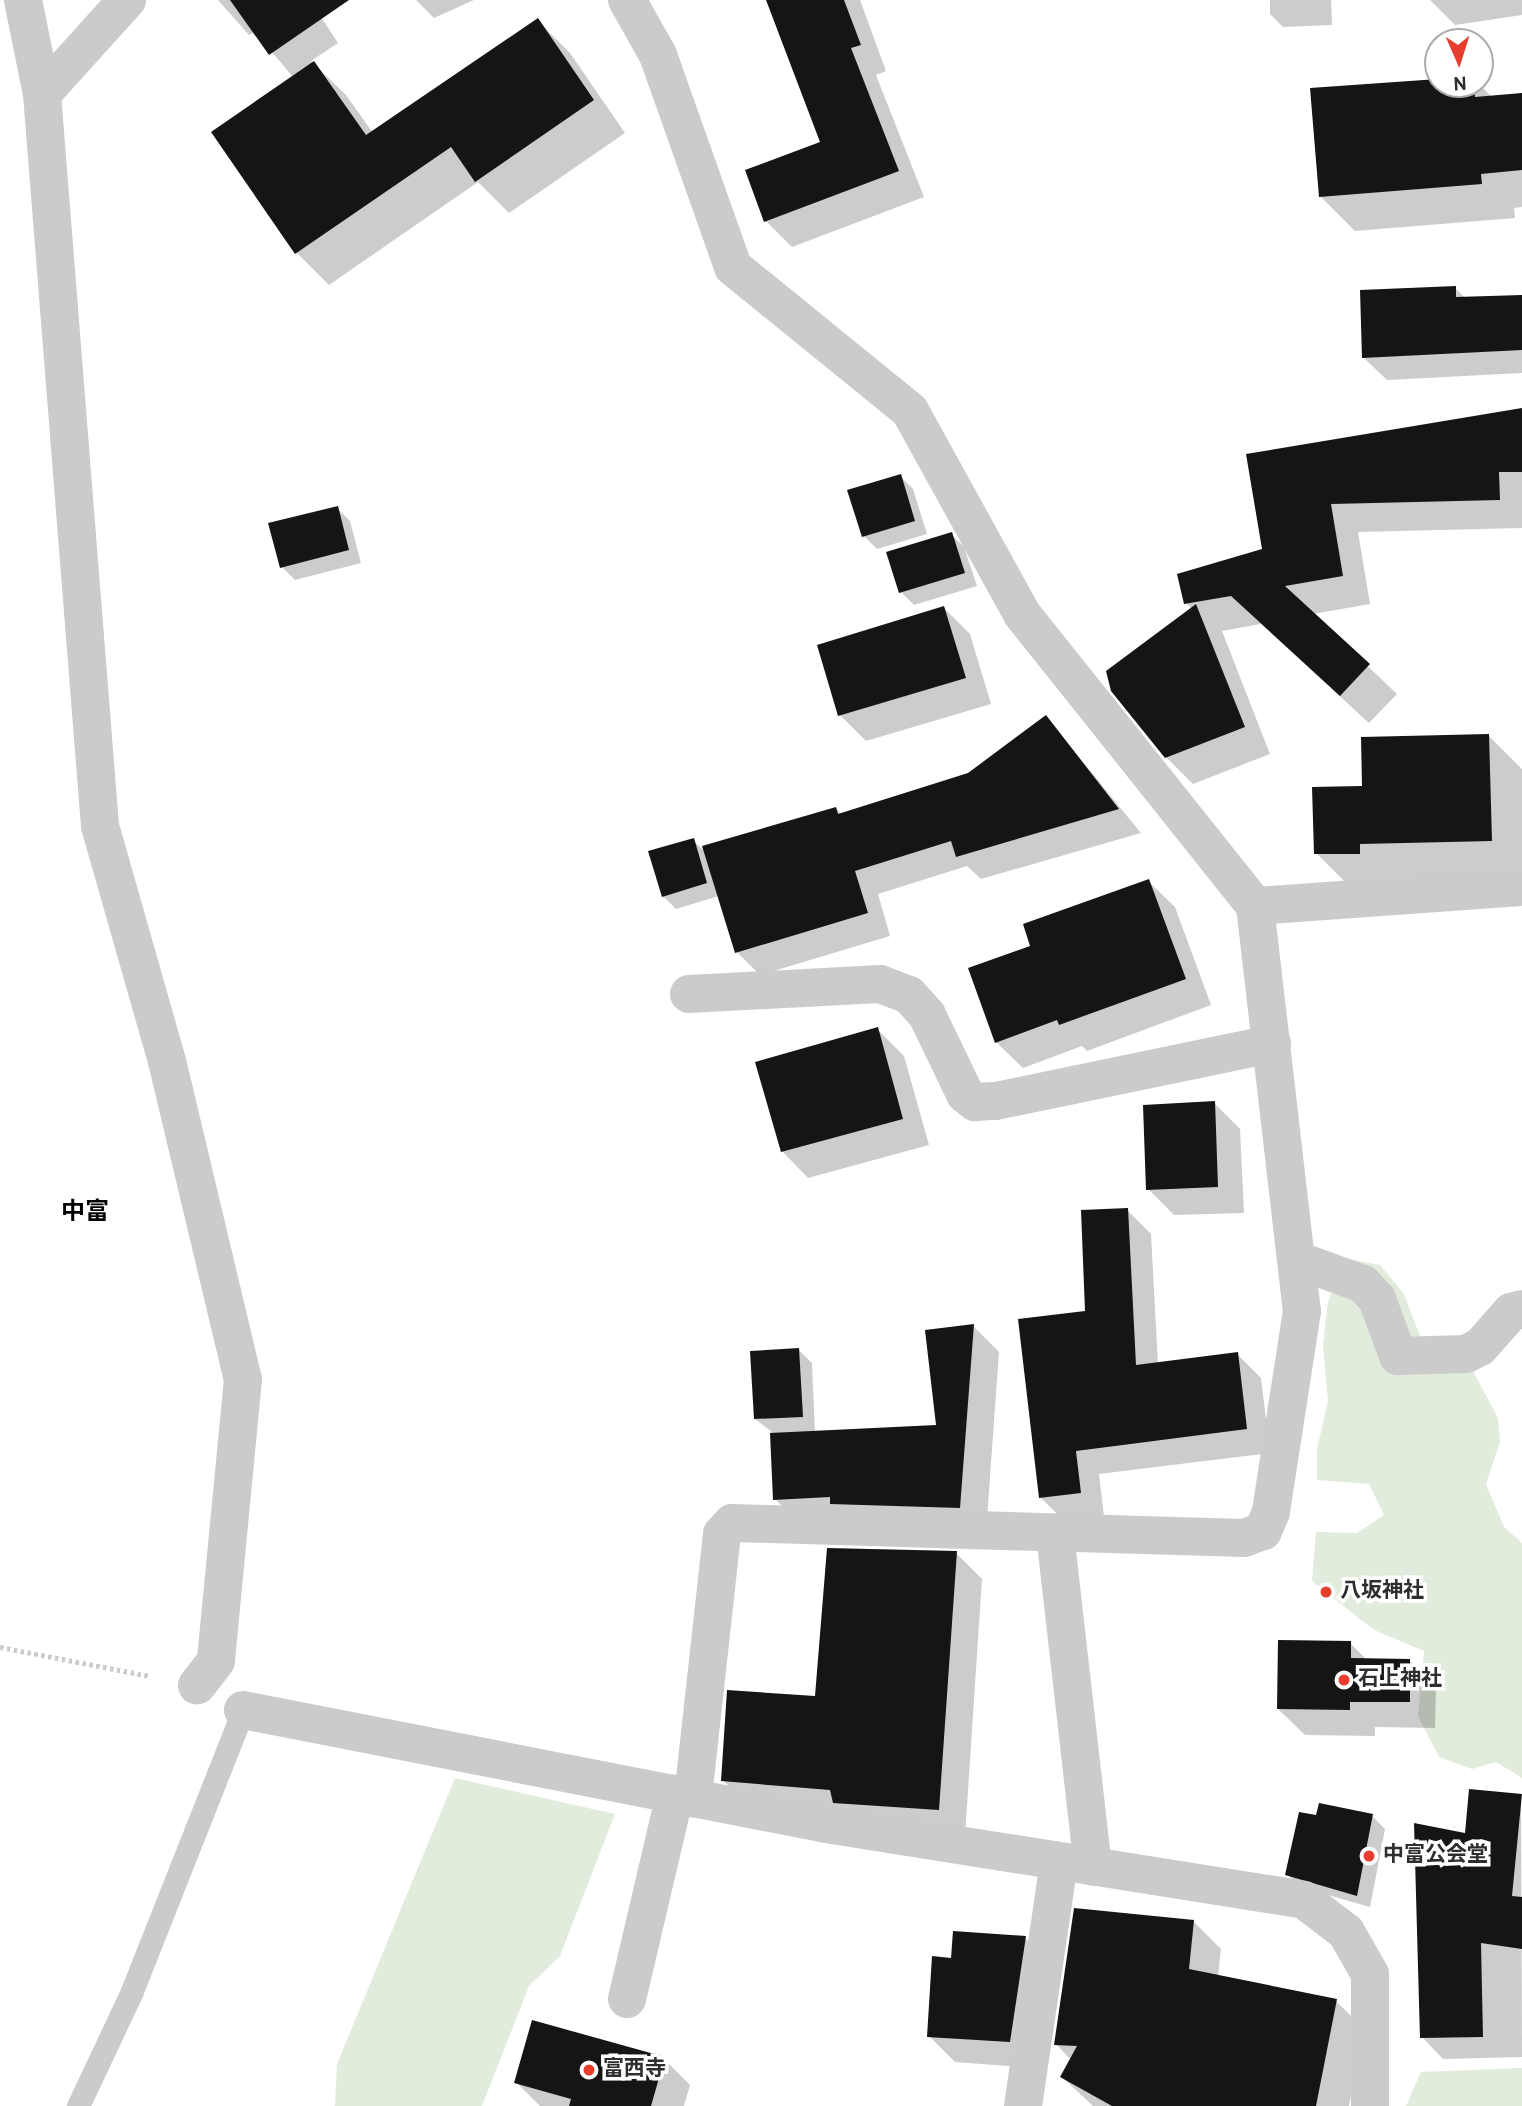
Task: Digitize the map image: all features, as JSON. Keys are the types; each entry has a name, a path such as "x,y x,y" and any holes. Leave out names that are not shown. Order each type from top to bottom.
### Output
{"street":[{"path":"23,0 42,94 100,826 167,1061 243,1379 218,1651 216,1661 197,1685"},
{"path":"42,94 127,0"},
{"path":"627,0 658,55 733,267 910,411 1022,614 1255,906 1300,1261 1302,1311 1271,1512 1264,1531 1226,1539 732,1523 722,1534 684,1796 627,1999"},
{"path":"1255,906 1522,887"},
{"path":"689,994 880,984 909,995 927,1015 965,1094 975,1102 996,1101 1272,1044"},
{"path":"1300,1261 1363,1284 1377,1299 1398,1356 1466,1354 1480,1347 1504,1318 1522,1310"},
{"path":"1023,2106 1076,1864 1055,1534"},
{"path":"243,1710 684,1796 1076,1864 1304,1900 1346,1933 1370,1974 1370,2106"}],"lane":[{"path":"78,2106 132,1991 243,1710"}],"path":[{"path":"0,1647 197,1685"}],"green space":[{"path":"1348,1259 1380,1265 1404,1294 1420,1336 1451,1343 1474,1373 1498,1418 1500,1442 1486,1484 1504,1527 1522,1543 1522,1778 1496,1762 1472,1769 1439,1757 1418,1716 1424,1651 1374,1630 1312,1581 1316,1532 1357,1533 1384,1515 1369,1484 1317,1480 1317,1449 1328,1401 1323,1345 1328,1301"},
{"path":"455,1778 615,1814 560,1956 529,1986 482,2106 335,2106 337,2064"},
{"path":"1522,2068 1522,2106 1406,2106 1421,2072"}],"building":[{"path":"230,0 349,0 269,55"},
{"path":"766,0 844,0 861,45 851,48 899,171 764,222 745,170 820,142"},
{"path":"538,18 594,100 475,182 451,147 295,254 211,132 314,61 366,135"},
{"path":"1424,80 1424,98 1494,98 1494,95 1522,93 1522,170 1481,174 1482,184 1319,197 1310,88"},
{"path":"1456,286 1456,297 1522,295 1522,350 1362,358 1360,290"},
{"path":"1522,408 1522,472 1499,472 1500,500 1331,504 1343,576 1285,586 1370,664 1340,696 1231,596 1184,604 1177,574 1262,549 1246,454"},
{"path":"901,474 915,521 862,537 847,490"},
{"path":"338,506 349,550 280,568 268,523"},
{"path":"952,532 965,573 899,593 886,552"},
{"path":"1196,604 1245,727 1165,758 1111,691 1106,671"},
{"path":"944,606 966,678 838,716 817,645"},
{"path":"1046,715 1119,809 956,857 951,841 855,871 868,913 735,953 702,846 836,807 838,814 968,773"},
{"path":"1489,734 1492,841 1360,844 1360,854 1314,854 1312,787 1362,786 1361,737"},
{"path":"694,838 707,883 662,897 648,851"},
{"path":"1149,879 1186,979 1059,1025 1057,1020 995,1043 968,968 1030,946 1023,924"},
{"path":"878,1027 903,1119 781,1152 755,1062"},
{"path":"1215,1101 1218,1187 1146,1190 1143,1105"},
{"path":"1128,1208 1136,1365 1238,1352 1247,1429 1076,1451 1081,1493 1039,1498 1018,1319 1085,1311 1081,1210"},
{"path":"974,1324 960,1508 830,1504 830,1497 773,1500 770,1433 936,1425 925,1330"},
{"path":"799,1348 803,1417 754,1419 750,1351"},
{"path":"827,1548 957,1551 939,1810 833,1803 830,1790 721,1781 727,1690 815,1696"},
{"name":"石上神社","path":"1278,1640 1351,1641 1351,1658 1410,1659 1410,1702 1350,1702 1350,1710 1277,1709"},
{"path":"1469,1789 1522,1794 1512,1896 1522,1897 1522,1949 1481,1943 1483,2037 1420,2038 1414,1823 1465,1833"},
{"path":"1319,1803 1373,1814 1357,1896 1285,1875 1299,1812 1316,1815"},
{"path":"1074,1908 1194,1920 1189,1969 1337,1999 1316,2106 1112,2106 1060,2077 1077,2046 1054,2045"},
{"path":"953,1931 1026,1936 1010,2042 927,2037 932,1956 951,1958"},
{"name":"富西寺","path":"532,2020 665,2057 651,2106 569,2106 571,2099 514,2083"}],"place":[{"name":"八坂神社","path":"1326,1592"},
{"name":"石上神社","path":"1344,1680"},
{"name":"中富公会堂","path":"1369,1856"},
{"name":"富西寺","path":"589,2070"}],"district":[{"name":"中富","path":"85,1214"}]}
